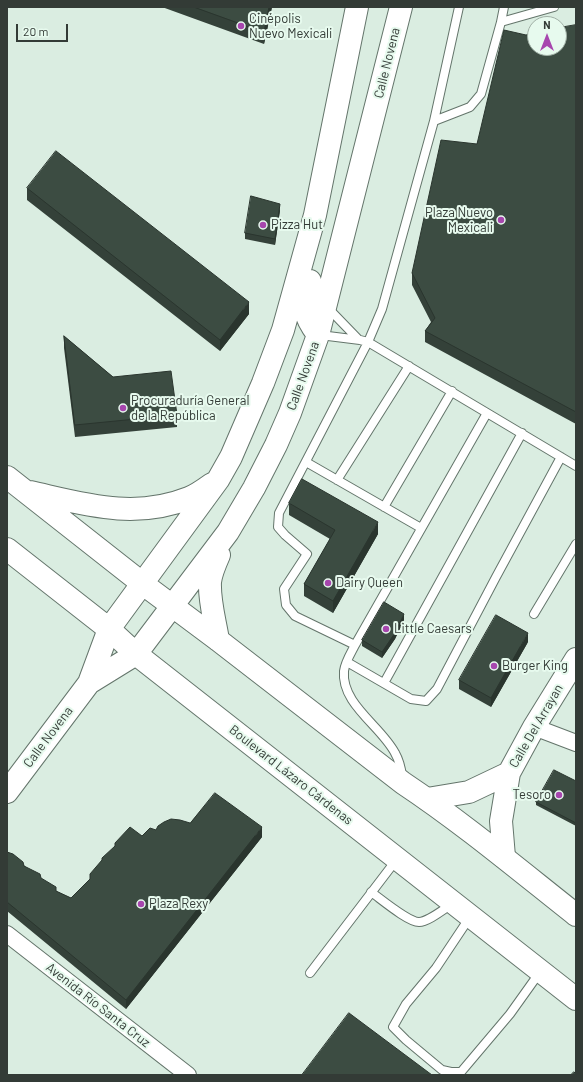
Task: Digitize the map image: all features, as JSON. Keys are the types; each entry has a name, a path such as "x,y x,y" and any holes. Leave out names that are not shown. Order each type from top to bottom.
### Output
{"main road":[{"name":"Calle Novena","path":"7,792 89,682 109,630 218,480 231,457 264,383 283,330 315,215 357,7"},
{"path":"386,7 386,13 395,29"},
{"name":"Calle Novena","path":"89,682 136,654 174,606 228,532 254,488 276,445 290,412 318,335 401,7"},
{"path":"315,215 318,227 318,244 305,303 305,311 309,323 318,335"},
{"path":"7,477 143,584 174,606 403,783 427,799 504,857 576,915"},
{"path":"25,491 124,510 169,505 190,498 218,480"},
{"path":"218,640 210,597 210,582 213,570 228,532"},
{"name":"Boulevard Lázaro Cárdenas","path":"7,549 109,630 136,654 576,999"},
{"name":"Calle Del Arrayan","path":"504,857 501,821 509,773 534,727 576,659"},
{"name":"Calle Del Arrayan","path":"427,799 469,792 509,773"}],"street":[{"path":"534,727 576,743"},
{"name":"Avenida Río Santa Cruz","path":"7,934 188,1075"}],"lane":[{"path":"355,645 295,616 286,605 284,589 307,554 278,527 279,513 368,342 382,309 434,121 459,7"},
{"path":"434,121 470,107 481,94 504,7"},
{"path":"501,22 553,7"},
{"path":"325,305 358,339"},
{"path":"318,335 358,339 368,342 576,466"},
{"path":"337,480 410,366"},
{"path":"384,507 452,392"},
{"path":"403,783 395,751 382,734 352,701 346,689 344,671 355,645 487,412"},
{"path":"384,683 522,433"},
{"path":"347,662 411,699 426,701 437,690 561,457"},
{"path":"306,462 421,528"},
{"path":"534,614 576,544"},
{"path":"310,973 397,859"},
{"path":"371,892 411,920 420,922 428,919 453,903"},
{"path":"470,916 436,968 406,1004 393,1027 442,1070 461,1072 510,1014 540,971"}],"building":[{"path":"194,7 269,7 264,32"},
{"name":"Plaza Nuevo Mexicali","path":"576,25 576,412 425,331 435,318 412,273 441,140 477,144 504,30 527,35 527,56 567,56 567,27"},
{"path":"56,151 249,302 220,340 27,188"},
{"name":"Pizza Hut","path":"251,196 280,204 275,239 245,233"},
{"name":"Procuraduría General de la República","path":"64,336 113,377 171,371 177,415 75,425"},
{"path":"302,479 378,522 333,601 304,584 335,530 289,503"},
{"name":"Little Caesars","path":"384,602 404,614 395,633 382,652 362,640"},
{"name":"Burger King","path":"496,615 528,633 491,698 459,680"},
{"name":"Tesoro","path":"554,770 576,781 576,823 536,802"},
{"name":"Plaza Rexy","path":"215,793 262,827 126,1000 7,902 7,852 13,854 23,862 24,866 40,874 41,878 56,887 56,891 71,898 90,879 90,874 102,858 115,846 115,843 130,827 142,836 150,828 156,830 158,826 171,819 190,823"},
{"path":"349,1013 432,1075 302,1075"}],"place":[{"name":"Cinépolis Nuevo Mexicali","path":"241,26"},
{"name":"Plaza Nuevo Mexicali","path":"501,220"},
{"name":"Pizza Hut","path":"263,225"},
{"name":"Procuraduría General de la República","path":"123,408"},
{"name":"Dairy Queen","path":"328,583"},
{"name":"Little Caesars","path":"386,629"},
{"name":"Burger King","path":"494,666"},
{"name":"Tesoro","path":"559,795"},
{"name":"Plaza Rexy","path":"141,904"}]}
